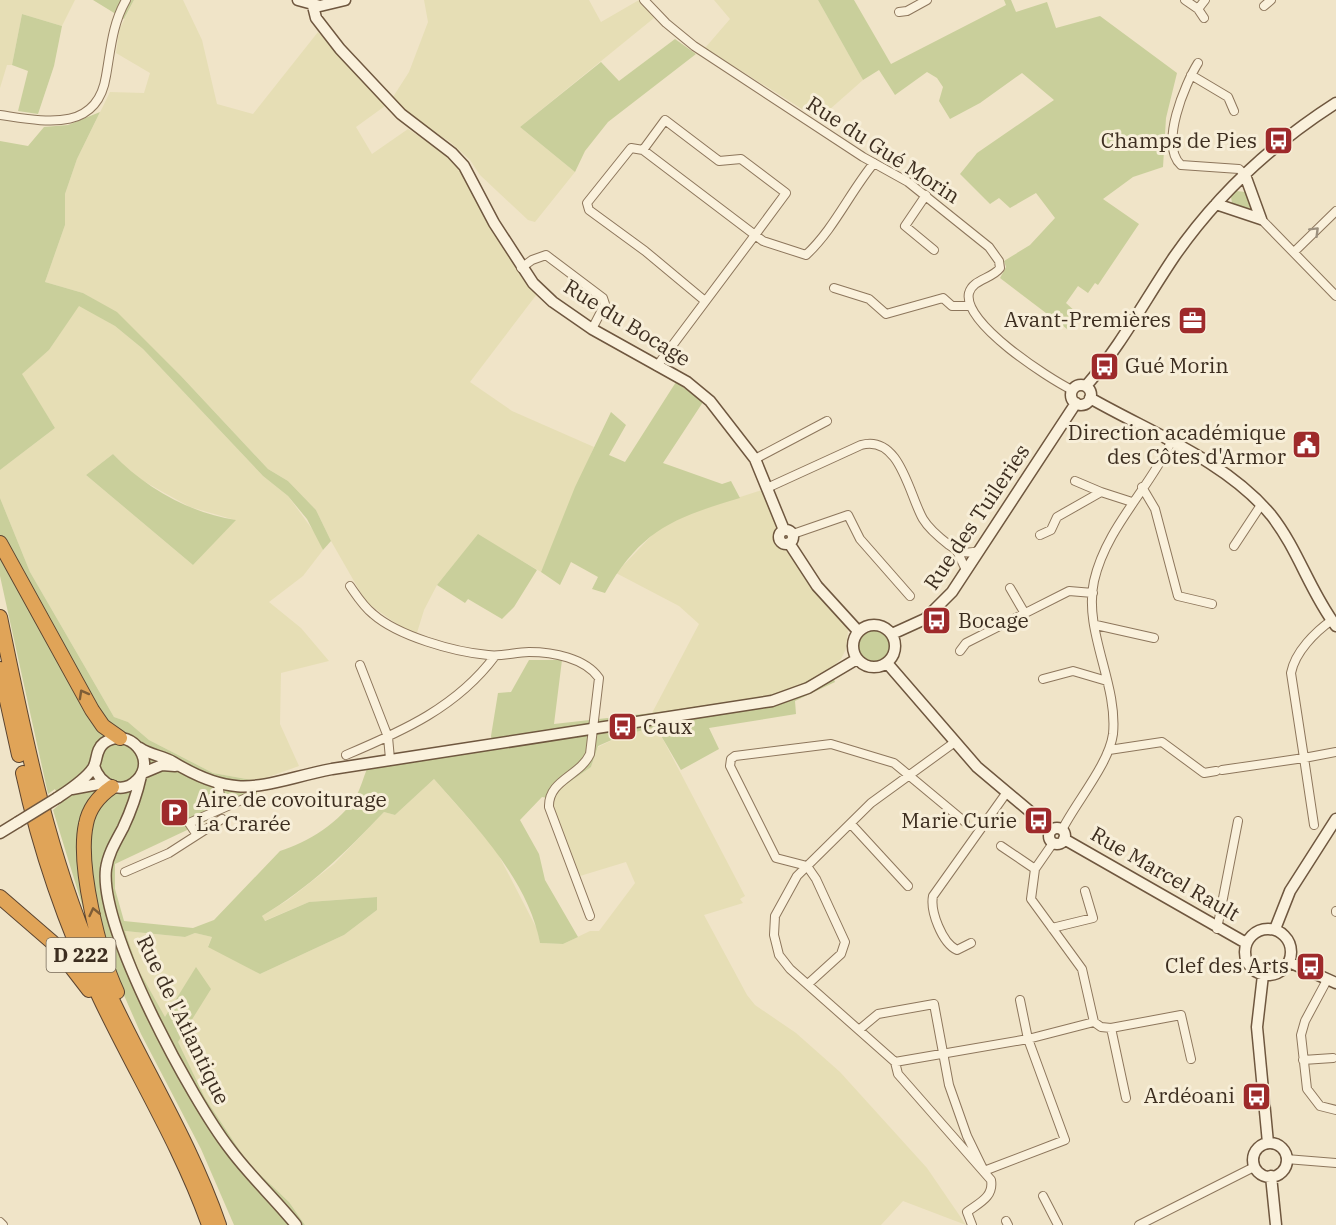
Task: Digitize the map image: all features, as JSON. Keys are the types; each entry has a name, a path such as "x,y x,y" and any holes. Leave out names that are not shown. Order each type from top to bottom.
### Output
{"highway":[{"path":"0,543 92,710 103,726 120,738"},
{"name":"D 222","path":"0,617 35,786 55,858 94,960 191,1156 219,1225"},
{"name":"D 222","path":"0,669 27,792 57,893 86,968 183,1163 209,1225"},
{"path":"112,786 94,804 86,823 83,851 87,884 112,978 149,1061 155,1085"},
{"path":"0,897 34,925 65,956 90,992 113,1037 139,1074"}],"street":[{"path":"0,115 61,121 89,110 102,94 112,30 126,0"},
{"path":"297,0 314,6 345,0"},
{"name":"Rue du Gué Morin","path":"644,0 666,23 694,46 926,195 989,247 999,261 999,268 995,275 974,285 969,291 970,306"},
{"path":"899,12 907,11 927,0"},
{"path":"1185,0 1198,9 1204,18"},
{"path":"1198,9 1205,0"},
{"path":"1264,6 1271,0"},
{"name":"Rue du Bocage","path":"314,6 316,18 340,49 401,114 452,153 464,166 521,268 553,302 592,329 687,382 710,401 755,459 789,536 817,586 858,631"},
{"path":"1198,63 1180,100 1173,148 1176,160 1181,165 1239,169 1245,175 1261,219 1336,296"},
{"path":"1191,75 1228,97 1234,111"},
{"path":"1086,386 1175,256 1216,204 1288,135 1336,104"},
{"path":"643,150 665,120 719,161 741,159 786,193 657,366"},
{"path":"705,302 645,251 589,210 587,203 631,148 643,150 763,242 806,255 825,234 874,163"},
{"path":"926,195 904,226 934,250"},
{"path":"1216,204 1261,219"},
{"path":"1294,252 1336,211"},
{"path":"521,268 532,260 546,255 603,298 605,304 603,310 592,329"},
{"path":"834,288 869,299 886,314 943,298 956,307 970,306 987,330 1028,362 1072,390"},
{"path":"1077,386 1086,386 1090,390 1090,398 1084,404 1076,403 1072,397 1072,390 1077,386"},
{"path":"1090,398 1226,475 1261,505 1285,536 1334,623 1308,641 1293,664 1291,673 1314,825"},
{"name":"Rue des Tuileries","path":"892,634 917,624 932,613 952,592 1076,403"},
{"path":"755,459 827,421"},
{"path":"1171,442 1132,502 1106,550 1094,580 1096,625 1113,715 1109,750 1059,833 1049,837 1053,843 1035,869 1031,883 1031,898 1082,969 1094,1022 1101,1027 1111,1028 1180,1015 1191,1059"},
{"path":"767,488 861,445 877,444 894,455 924,521 957,551 966,570"},
{"path":"1075,481 1132,502"},
{"path":"1142,488 1155,508 1178,596 1212,604"},
{"path":"1040,535 1051,530 1058,517 1101,492"},
{"path":"1234,546 1261,505"},
{"path":"789,536 848,515 860,539 910,597"},
{"path":"957,551 969,554 979,551"},
{"path":"350,585 362,604 374,615 396,628 437,644 495,656 528,652 554,654 594,670 600,678 595,728 586,764 554,787 549,796 549,807 590,916"},
{"path":"1010,588 1024,612"},
{"path":"960,651 966,643 1069,591 1093,593"},
{"path":"880,625 892,634 895,649 887,663 871,668 857,659 852,645 858,631 865,626 880,625"},
{"path":"1096,625 1154,638"},
{"path":"346,755 420,722 449,703 485,669 495,656"},
{"path":"131,809 112,786 97,774 94,766 95,758 104,743 120,738 132,741 140,748 218,784 237,787 262,786 304,774 390,759 772,701 808,688 857,659"},
{"name":"Rue Marcel Rault","path":"887,663 978,767 1059,833 1246,943"},
{"path":"360,666 388,737 390,759"},
{"path":"1043,679 1073,671 1107,681"},
{"path":"955,742 871,803 796,876 775,916 774,935 779,954 790,969 895,1062 898,1074 991,1180 992,1187 989,1196 967,1212 972,1225"},
{"path":"1109,750 1162,742 1204,773 1336,752"},
{"path":"808,984 841,954 845,942 816,879 807,866 776,858 730,766 731,759 735,756 831,744 894,763 965,822"},
{"path":"140,748 144,760 142,775"},
{"path":"69,790 129,786 142,775 162,765 179,766"},
{"path":"0,833 69,790 94,766"},
{"name":"Rue de l'Atlantique","path":"142,775 131,809 108,859 106,879 110,905 131,971 203,1110 231,1150 296,1225"},
{"path":"218,784 222,807"},
{"path":"971,943 957,950 950,945 933,911 933,896 1007,792"},
{"path":"197,835 189,823 246,798"},
{"path":"125,872 169,853 222,819"},
{"path":"1275,929 1290,891 1336,819"},
{"path":"1217,928 1238,821"},
{"path":"850,824 908,886"},
{"path":"1001,846 1035,869"},
{"path":"1052,928 1093,918 1085,891"},
{"path":"1261,929 1275,929 1287,939 1291,954 1289,962 1278,973 1263,975 1247,963 1246,943 1254,932 1261,929"},
{"path":"1289,962 1332,982 1305,1021 1301,1035 1307,1089 1313,1100 1320,1106 1336,1110"},
{"path":"1263,975 1257,1027 1268,1143"},
{"path":"984,1171 1065,1140 1028,1039 1020,1000"},
{"path":"860,1029 878,1014 934,1004 949,1085 967,1136 984,1171"},
{"path":"895,1062 1028,1039 1094,1022"},
{"path":"1111,1028 1126,1098"},
{"path":"1303,1060 1333,1058"},
{"path":"1268,1143 1278,1145 1286,1159 1281,1172 1271,1176 1261,1174 1254,1167 1255,1151 1268,1143"},
{"path":"1286,1159 1336,1163"},
{"path":"1139,1225 1254,1167"},
{"path":"1271,1176 1276,1225"},
{"path":"1043,1196 1058,1225"},
{"path":"0,1222 3,1225"}],"shaded area":[{"path":"0,0 75,0 62,26 22,14 12,65 7,65 0,88"},
{"path":"134,0 183,0 202,40 217,104 253,114 318,32 385,106 356,127 372,154 408,129 444,153 468,180 501,244 537,294 470,382 512,411 594,447 541,572 478,535 437,585 424,610 416,636 405,630 366,602 316,510 288,481 268,469 181,376 117,313 83,293 45,282 65,225 65,194 77,159 110,92 144,93 150,73 116,53 119,30"},
{"path":"424,0 589,0 601,22 639,0 654,18 520,127 575,172 535,222 528,220 480,175 470,160 449,141 417,123 393,97 409,72 428,22"},
{"path":"714,0 818,0 863,80 829,110 821,121 705,48 730,19"},
{"path":"79,305 115,326 143,349 263,476 288,496 318,537 323,550 303,576 269,602 301,628 329,661 281,673 280,724 299,766 257,781 213,773 149,740 128,722 114,717 30,572 0,498 0,470 55,428 21,374 49,350","holes":["113,454 133,475 190,507 235,520 193,565 86,475"]},
{"path":"762,490 776,526 775,543 788,549 844,622 848,631 846,649 841,659 830,669 799,685 767,696 652,713 699,624 679,606 616,573 656,531 687,514"},
{"path":"656,726 745,896 740,899 743,903 704,915 747,995 755,1005 796,1033 840,1072 927,1168 966,1225 903,1201 881,1225 305,1225 289,1202 248,1163 205,1098 138,969 125,931 185,937 195,933 212,937 208,946 260,974 344,935 377,910 377,897 309,902 264,921 262,916 288,900 334,864 384,812 395,815 434,779 496,850 537,929 540,943 563,944 590,931 599,931 635,883 626,862 580,876 555,813 553,799 561,788 591,767 598,747 623,735"}],"green space":[{"path":"93,0 134,0 124,19"},
{"path":"818,0 854,0 891,64 1006,5 1004,0 1011,0 1016,12 1047,2 1056,28 1100,16 1177,73 1166,118 1163,167 1133,177 1103,199 1139,224 1098,285 1095,283 1088,293 1078,286 1066,303 1077,313 1067,329 1000,278 1006,267 1004,261 1030,245 1055,218 1036,193 1010,208 999,198 990,204 960,174 977,153 1054,100 1022,73 980,103 950,119 939,101 943,87 937,78 927,72 895,95 879,70 863,80"},
{"path":"22,14 62,26 54,66 38,114 18,111 28,71 12,65"},
{"path":"675,39 696,54 608,122 585,151 575,172 520,127 601,62 619,81"},
{"path":"100,112 77,159 65,194 65,225 45,282 83,293 117,312 268,469 288,481 316,510 331,541 323,550 307,519 288,496 263,476 143,349 115,326 79,306 49,350 22,374 55,428 0,470 0,141 28,146 44,127 68,125"},
{"path":"1236,191 1246,192 1251,206 1249,209 1232,203 1231,197"},
{"path":"676,382 703,402 663,463 722,484 731,481 740,498 696,512 661,529 632,554 605,593 592,589 598,577 571,562 560,585 541,572 575,487 611,412 626,425 609,455 625,462"},
{"path":"113,454 139,478 169,497 202,512 236,520 193,565 86,475"},
{"path":"0,498 30,572 114,717 128,722 149,740 213,773 257,781 257,797 115,864 115,889 124,921 193,928 214,920 280,851 312,837 342,814 358,793 367,769 493,749 491,736 498,693 511,692 529,660 562,660 554,724 652,713 767,696 799,685 830,669 835,682 795,701 796,714 709,728 719,749 681,770 656,727 623,735 598,746 591,767 561,788 553,799 542,797 520,820 539,854 545,880 578,937 563,944 540,943 534,920 512,875 482,835 434,779 395,815 384,812 326,868 296,893 262,916 265,921 309,902 377,897 377,910 344,935 260,974 208,947 212,937 195,933 185,937 125,931 138,969 165,1017 196,967 211,989 178,1042 205,1098 248,1163 289,1202 305,1225 234,1225 201,1149 141,1034 116,977 104,931 87,921 53,810 61,803 55,789 48,794 0,576"},
{"path":"478,534 537,570 514,607 502,619 468,599 465,603 437,585"},
{"path":"874,630 886,634 890,646 886,658 874,662 862,658 858,646 862,634"}],"place":[{"name":"Champs de Pies","path":"1278,141"},
{"name":"Avant-Premières","path":"1192,320"},
{"name":"Gué Morin","path":"1104,366"},
{"name":"Direction académique des Côtes d'Armor","path":"1307,445"},
{"name":"Bocage","path":"937,621"},
{"name":"Caux","path":"622,727"},
{"name":"Aire de covoiturage La Crarée","path":"175,812"},
{"name":"Marie Curie","path":"1038,821"},
{"name":"Clef des Arts","path":"1310,966"},
{"name":"Ardéoani","path":"1256,1096"}]}
